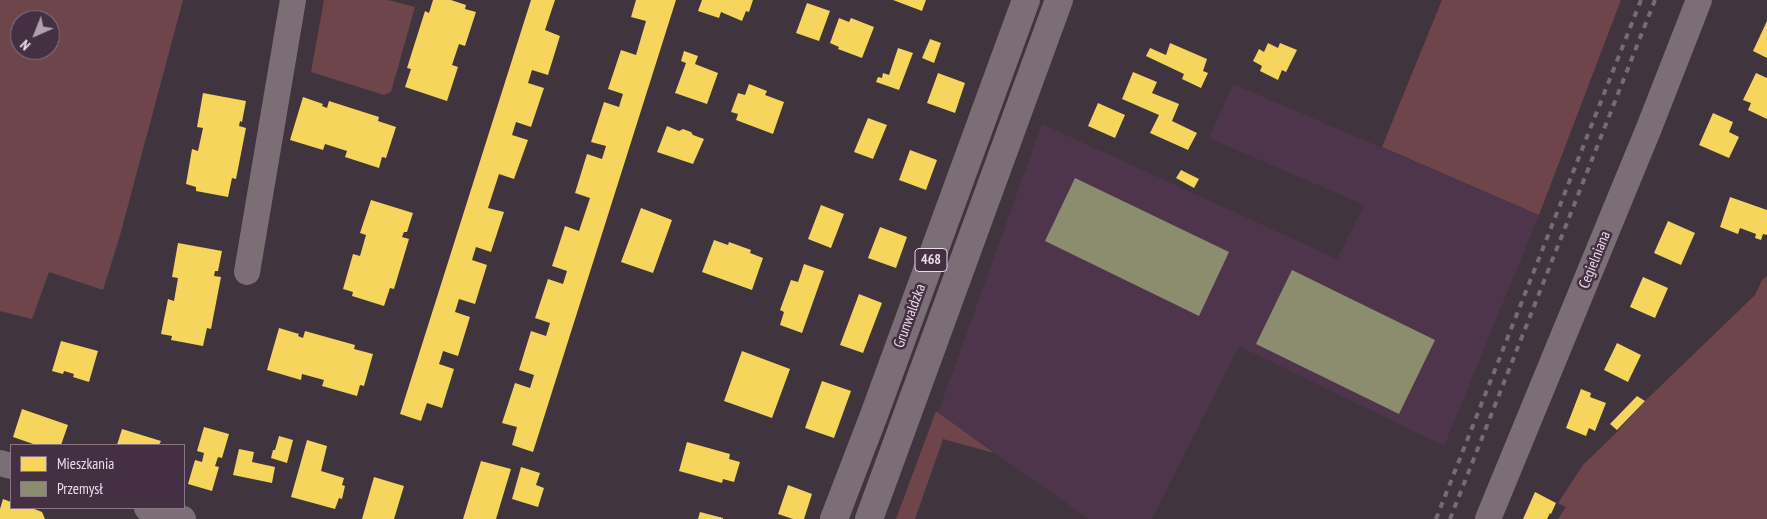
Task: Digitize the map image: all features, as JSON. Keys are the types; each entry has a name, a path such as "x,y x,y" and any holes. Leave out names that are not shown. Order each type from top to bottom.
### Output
{"main road":[{"name":"Grunwaldzka","path":"834,519 1026,0"},
{"name":"Grunwaldzka","path":"868,519 1059,0"}],"street":[{"path":"247,272 294,0"},
{"name":"Cegielniana","path":"1488,519 1645,137 1699,0"},
{"path":"150,509 184,519"}],"shaded area":[{"path":"0,0 183,0 119,239 103,290 49,272 32,319 0,311"},
{"path":"324,0 388,0 415,7 391,92 384,95 311,72"},
{"path":"1442,0 1621,0 1539,215 1382,147"},
{"path":"1233,84 1539,215 1444,446 1239,346 1152,519 1089,519 938,413 1042,124 1337,259 1364,205 1209,138"},
{"path":"1767,276 1767,519 1558,519 1566,507 1558,503 1583,465 1645,401 1755,295 1762,280"},
{"path":"936,411 994,453 943,439 915,519 896,519"}],"building: Mieszkania":[{"path":"433,0 451,0 466,5 465,9 476,12 465,46 459,44 452,65 458,67 447,101 405,87 411,69 407,68 425,11 429,13"},
{"path":"531,0 555,0 545,30 560,36 548,75 532,70 528,83 544,88 531,127 516,122 512,135 528,140 514,179 499,174 488,208 504,212 491,252 476,247 472,260 487,265 475,304 459,299 455,312 470,317 458,356 443,351 439,364 454,369 442,408 427,403 421,421 400,414"},
{"path":"636,0 676,0 533,452 512,445 517,427 502,423 515,383 530,388 534,375 519,370 531,331 546,336 550,323 535,318 548,279 563,284 567,271 552,266 565,226 579,231 590,198 575,193 587,154 602,159 606,146 591,142 604,102 619,107 623,94 608,89 621,50 636,55 646,21 631,17"},
{"path":"702,0 753,0 749,12 746,11 742,21 721,12 719,18 698,11"},
{"path":"893,0 926,0 922,11"},
{"path":"807,3 830,11 819,41 796,33"},
{"path":"839,18 849,22 851,18 874,27 862,58 838,49 839,47 830,43"},
{"path":"1767,21 1767,58 1753,51"},
{"path":"930,39 941,43 934,63 922,58"},
{"path":"1170,43 1207,59 1203,71 1208,73 1201,88 1182,79 1184,74 1146,56 1150,48 1166,55"},
{"path":"1268,43 1278,48 1280,43 1297,50 1286,72 1282,70 1278,80 1260,71 1262,66 1253,61 1259,49 1264,52"},
{"path":"898,48 913,53 899,90 876,82 878,77 882,78 883,73 889,75"},
{"path":"684,51 698,56 695,64 718,73 707,104 675,93 686,63 681,61"},
{"path":"1133,72 1157,82 1152,93 1179,104 1172,121 1197,133 1188,150 1150,133 1159,115 1122,99"},
{"path":"938,73 965,83 955,113 927,103"},
{"path":"1756,73 1767,78 1767,119 1748,110 1751,103 1743,100"},
{"path":"749,84 767,91 765,95 784,102 773,134 736,120 738,114 731,112 738,93 745,95"},
{"path":"203,93 246,101 242,122 240,121 239,126 246,128 236,179 232,178 228,197 196,191 196,187 186,184 192,149 198,151 203,128 197,127"},
{"path":"303,97 323,104 322,106 327,108 329,101 379,117 378,121 396,127 386,158 382,157 379,168 345,157 347,151 325,144 323,150 290,140"},
{"path":"1098,103 1125,115 1115,138 1088,126"},
{"path":"1713,113 1733,122 1729,132 1739,137 1729,158 1699,145"},
{"path":"868,118 887,125 873,159 854,152"},
{"path":"667,126 679,131 683,129 704,139 693,164 657,152"},
{"path":"910,150 937,160 926,190 899,180"},
{"path":"1181,170 1199,179 1194,188 1176,178"},
{"path":"1730,197 1767,210 1767,235 1763,234 1761,240 1755,238 1756,234 1740,228 1738,234 1720,227"},
{"path":"371,200 413,213 407,232 404,232 402,237 409,239 394,289 390,288 384,306 352,296 353,292 343,289 353,254 360,256 366,235 360,233"},
{"path":"821,205 844,214 831,248 808,239"},
{"path":"641,208 672,220 653,273 621,262"},
{"path":"1668,221 1695,233 1681,265 1654,253"},
{"path":"880,227 907,237 896,268 868,258"},
{"path":"714,240 728,245 729,242 751,250 750,253 763,258 752,290 702,272"},
{"path":"178,243 222,251 218,271 215,271 214,276 221,277 211,329 207,328 203,346 171,340 172,336 161,334 168,299 174,301 178,278 172,277"},
{"path":"804,264 824,271 802,333 780,325 784,312 780,310 791,280 798,282"},
{"path":"1643,277 1668,288 1655,318 1630,307"},
{"path":"859,294 882,303 863,353 840,345"},
{"path":"279,328 299,334 298,336 303,338 305,331 355,345 354,349 373,354 364,386 360,385 357,396 322,386 324,380 302,374 301,380 267,370"},
{"path":"61,341 98,351 89,382 73,377 74,374 64,371 63,374 52,371"},
{"path":"1617,343 1641,355 1628,382 1604,370"},
{"path":"742,351 790,369 772,418 724,401"},
{"path":"822,381 851,391 834,438 805,428"},
{"path":"1581,389 1591,393 1590,397 1606,403 1595,431 1589,428 1586,436 1566,428"},
{"path":"1637,396 1645,401 1617,430 1610,424"},
{"path":"22,409 68,425 61,444 33,444 13,437"},
{"path":"204,427 229,434 222,458 218,457 215,466 219,467 212,491 188,484 195,460 202,462 204,453 197,451"},
{"path":"122,429 161,441 160,444 117,444"},
{"path":"279,436 293,440 287,463 271,458"},
{"path":"307,440 327,446 321,471 344,478 342,485 345,486 342,499 339,498 335,509 291,497"},
{"path":"687,442 730,454 729,459 740,462 734,482 723,479 722,483 679,471"},
{"path":"239,449 254,452 252,462 275,467 272,483 233,475"},
{"path":"481,461 511,469 496,519 463,519"},
{"path":"521,467 540,473 536,485 544,488 538,507 512,499"},
{"path":"374,477 404,486 394,519 362,519"},
{"path":"788,485 812,494 804,519 793,519 778,514"},
{"path":"1535,492 1556,503 1547,519 1523,519"},
{"path":"3,499 10,502 10,509 34,509 42,512 45,519 0,519"},
{"path":"700,512 723,518 723,519 698,519"}],"building: Przemysł":[{"path":"1075,178 1229,252 1199,316 1045,241"},
{"path":"1292,270 1435,340 1399,414 1256,344"}],"railway":[{"path":"1436,519 1641,0"},
{"path":"1450,519 1655,0"}]}
